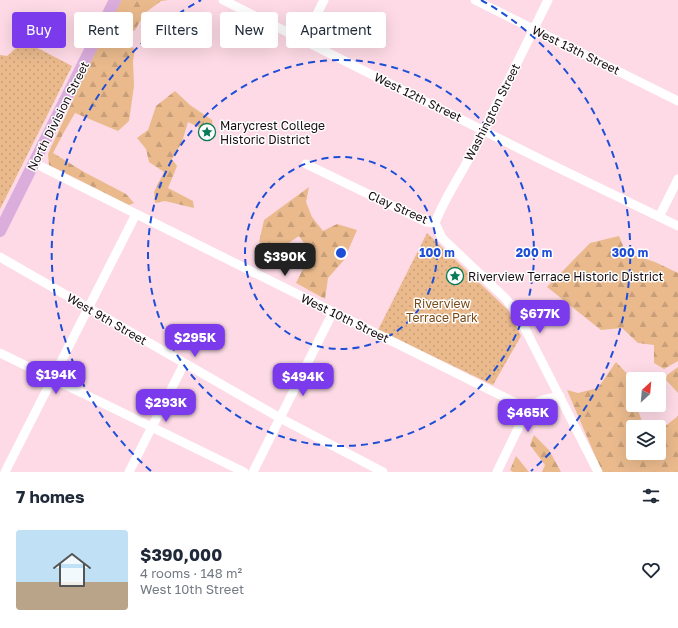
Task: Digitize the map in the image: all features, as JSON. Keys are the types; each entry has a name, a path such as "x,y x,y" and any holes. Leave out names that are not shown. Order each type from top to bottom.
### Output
{"main road":[{"name":"North Division Street","path":"0,231 115,0"}],"street":[{"name":"West 12th Street","path":"223,0 286,31"},
{"path":"318,12 324,0"},
{"name":"West 13th Street","path":"475,0 678,101"},
{"name":"Washington Street","path":"435,223 484,130 548,0"},
{"name":"West 12th Street","path":"320,48 678,226"},
{"name":"West 10th Street","path":"34,163 528,409"},
{"name":"Clay Street","path":"306,164 426,222 435,223 442,238 505,298 516,311 598,472"},
{"path":"659,217 678,179"},
{"path":"5,472 136,214"},
{"name":"West 9th Street","path":"0,256 184,364 280,418 382,472"},
{"path":"253,472 333,312"},
{"path":"0,353 244,472"},
{"path":"129,472 184,364"},
{"path":"497,472 528,409 536,402 560,396"}],"green space":[{"path":"121,0 168,0 161,1 146,12 141,12 141,20 133,31 133,12 114,12"},
{"path":"16,48 37,48 72,66 0,209 0,55 7,56"},
{"path":"97,48 135,49 133,61 134,86 129,121 118,131 75,113 53,153 84,172 126,194 134,203 129,205 49,165 48,154"},
{"path":"175,91 190,105 212,120 213,129 207,131 188,122 182,142 172,159 177,166 168,188 193,201 194,208 165,201 155,203 154,192 164,172 149,162 146,149 137,138 148,130 156,106"},
{"path":"309,187 306,202 312,217 323,231 337,224 357,230 344,260 328,278 325,299 296,283 311,253 299,236 281,248 259,242 264,220"},
{"name":"Riverview Terrace Park","path":"427,233 508,310 521,336 493,385 378,330"},
{"path":"619,236 626,253 655,262 678,273 678,361 664,369 654,363 654,345 638,343 622,328 601,330 547,287 590,243"},
{"path":"616,362 626,373 626,412 639,412 641,420 626,420 626,460 666,460 666,425 678,416 678,472 602,472 567,390 578,393 598,388"},
{"path":"678,367 678,393 666,380 667,375"},
{"path":"534,435 549,450 561,472 542,472 545,465 530,445"},
{"path":"516,456 529,472 513,472 510,470"}],"place":[{"name":"Marycrest College Historic District","path":"207,132"},
{"name":"Riverview Terrace Historic District","path":"455,276"}]}
